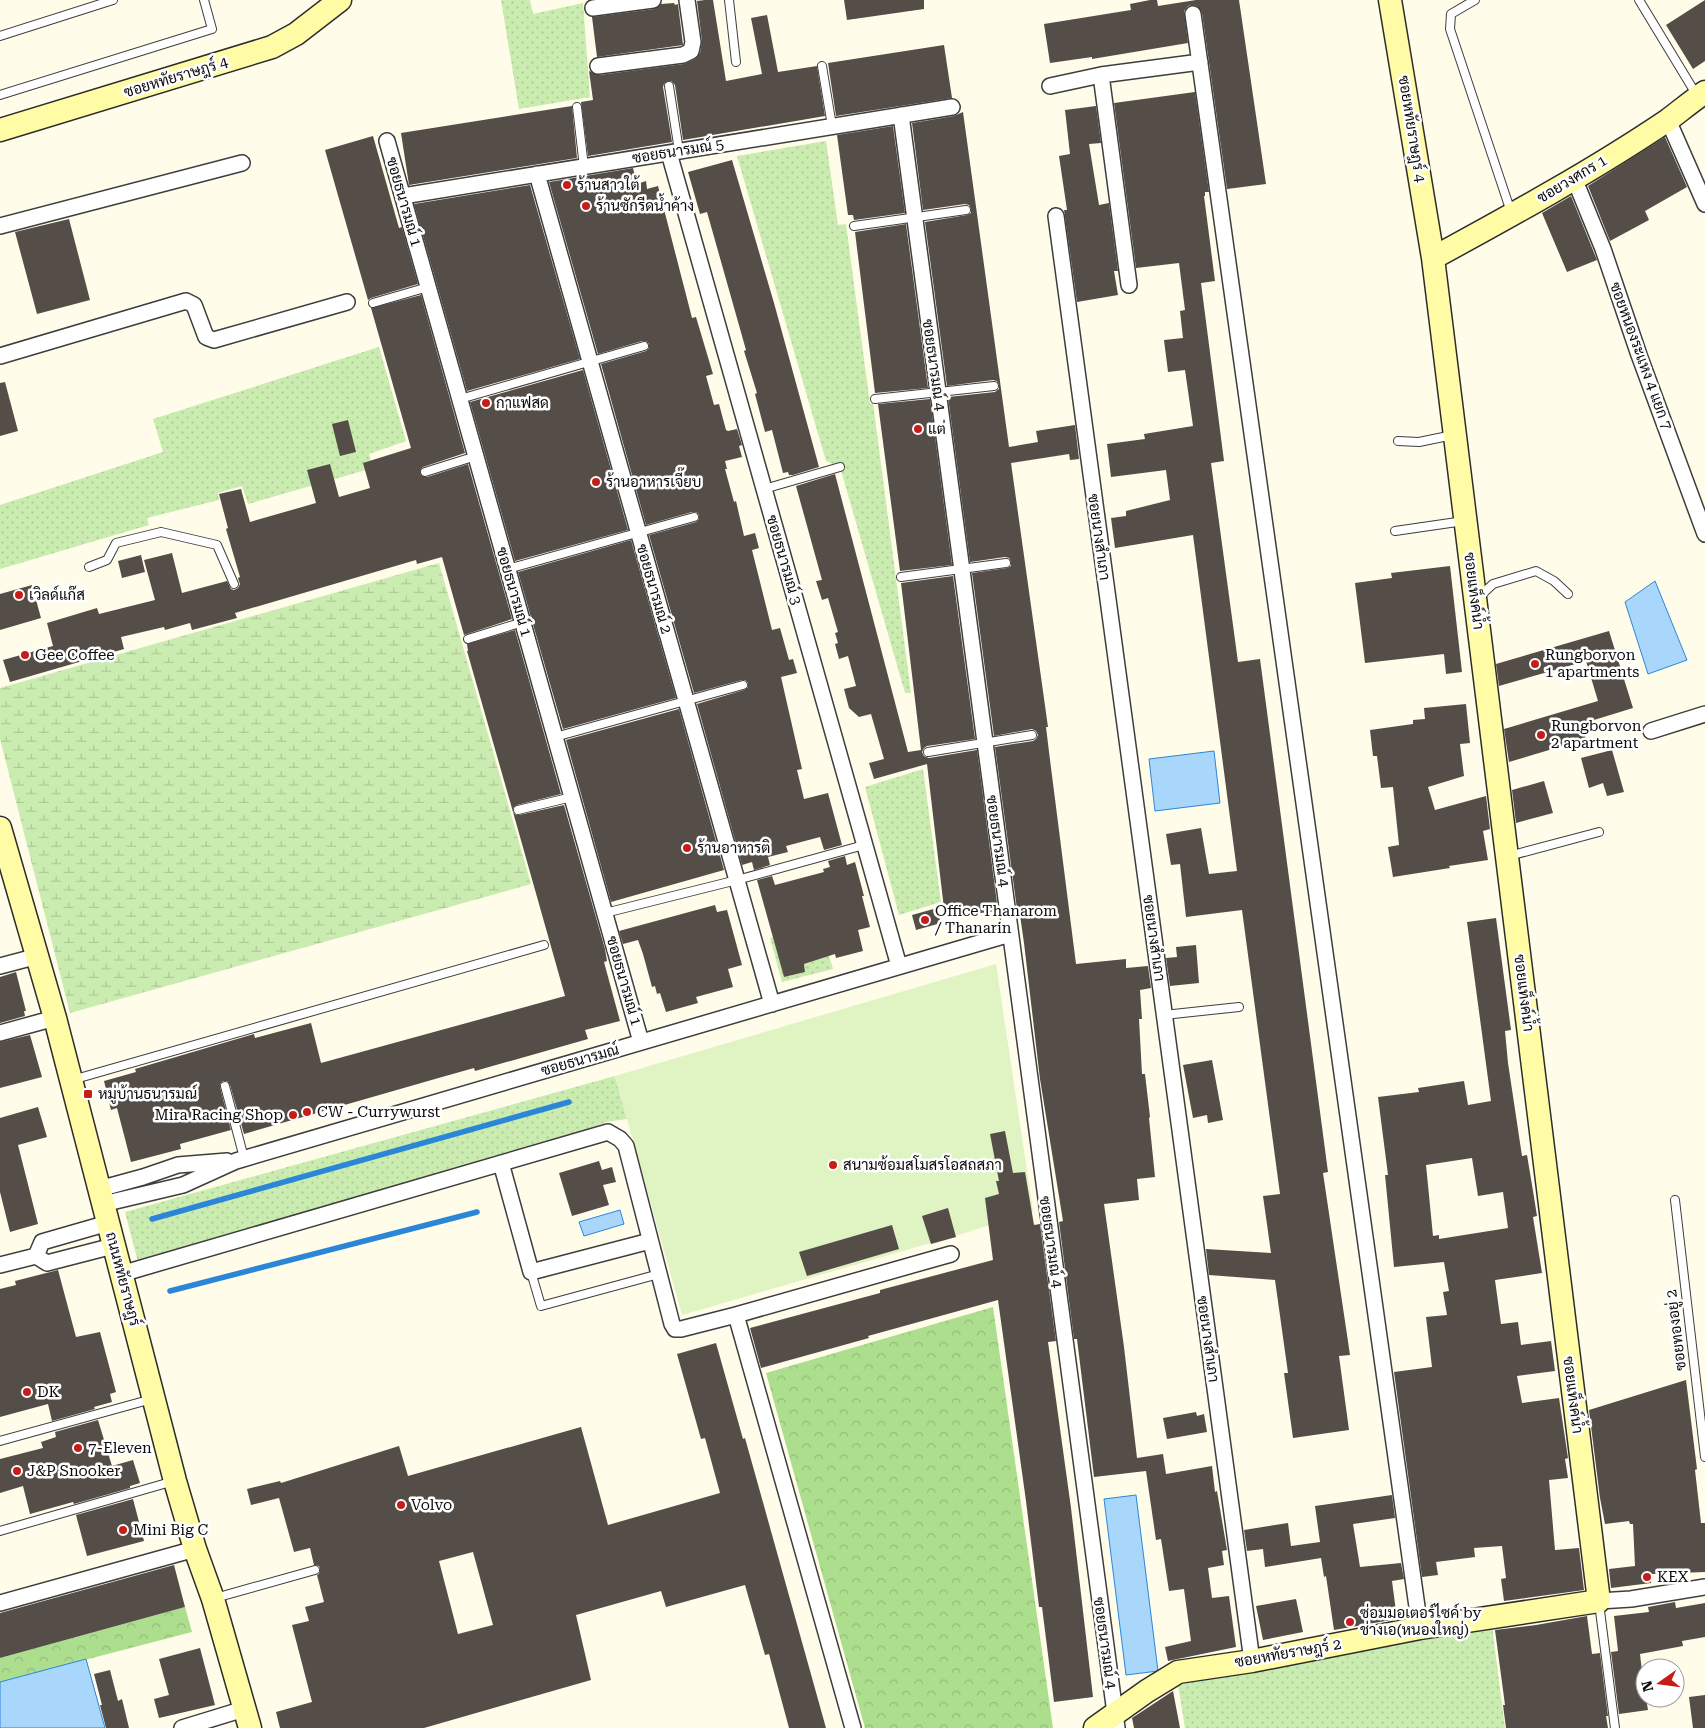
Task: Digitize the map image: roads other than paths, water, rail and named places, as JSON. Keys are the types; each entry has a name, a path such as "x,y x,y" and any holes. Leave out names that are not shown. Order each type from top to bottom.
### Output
{"street":[{"name":"ซอยหทัยราษฎร์ 4","path":"0,130 272,47 296,34 340,0"},
{"path":"593,8 653,0"},
{"path":"598,66 683,55 691,51 692,42 687,0"},
{"name":"ซอยหทัยราษฎร์ 4","path":"1390,0 1433,258"},
{"path":"1193,14 1420,1628"},
{"path":"1050,86 1102,75 1200,62"},
{"path":"1102,75 1130,285"},
{"name":"ซอยวงศกร 1","path":"1433,258 1512,215 1574,178 1668,120 1702,95"},
{"name":"ซอยธนารมณ์ 5","path":"403,196 952,107"},
{"name":"ซอยธนารมณ์ 4","path":"901,115 1116,1721"},
{"path":"1668,120 1705,204"},
{"name":"ซอยธนารมณ์ 1","path":"387,141 641,1042"},
{"name":"ซอยธนารมณ์ 3","path":"674,152 764,489 899,966"},
{"path":"0,226 242,163"},
{"name":"ซอยธนารมณ์ 2","path":"537,174 772,1004"},
{"name":"ซอยหนองระแหง 4 แยก 7","path":"1574,178 1603,249 1639,355 1705,534"},
{"name":"ซอยนางสำเภา","path":"1056,216 1252,1661"},
{"name":"ซอยแท็งค์น้ำ","path":"1433,258 1599,1601"},
{"path":"0,356 186,302 194,305 206,337 214,340 346,302"},
{"path":"1651,731 1705,714"},
{"name":"ถนนหทัยราษฎร์","path":"0,828 55,1018 175,1481 195,1549 214,1599 247,1719"},
{"name":"ซอยธนารมณ์","path":"103,1205 183,1185 240,1160 1010,934"},
{"path":"0,966 38,956"},
{"path":"0,1033 55,1018"},
{"path":"121,1274 608,1132 620,1139 626,1146 650,1242 672,1324 675,1329 736,1315 951,1254"},
{"name":"ซอยธนารมณ์","path":"103,1205 143,1177 178,1164 240,1160"},
{"path":"501,1163 531,1272 650,1242"},
{"path":"36,1256 42,1242 103,1205"},
{"path":"0,1264 36,1256 47,1263 113,1246"},
{"path":"736,1315 853,1728"},
{"path":"0,1603 195,1549"},
{"name":"ซอยหทัยราษฎร์ 2","path":"1095,1728 1116,1721 1147,1691 1178,1672 1252,1661 1420,1628 1705,1587"},
{"path":"182,1728 247,1719"}],"lane":[{"path":"0,36 113,0"},
{"path":"0,95 212,29 204,0"},
{"path":"728,0 736,62"},
{"path":"1475,0 1451,14 1450,29 1512,215"},
{"path":"1639,0 1702,95"},
{"path":"822,66 832,126"},
{"path":"669,86 674,152"},
{"path":"577,107 584,167"},
{"path":"854,226 966,210"},
{"path":"373,303 428,287"},
{"path":"460,399 644,346"},
{"path":"875,399 994,386"},
{"path":"1398,441 1419,442 1455,435"},
{"path":"425,472 476,456"},
{"path":"764,489 840,467"},
{"path":"508,569 694,516"},
{"path":"1395,531 1466,521"},
{"path":"89,567 107,560 116,544 161,532 217,544 234,584"},
{"path":"900,577 1006,563"},
{"path":"1476,600 1493,584 1536,570 1554,581 1568,594"},
{"path":"468,639 523,622"},
{"path":"555,737 743,685"},
{"path":"928,752 1032,735"},
{"path":"518,810 572,796"},
{"path":"1507,857 1599,832"},
{"path":"604,913 737,880 864,844"},
{"path":"71,1081 544,945"},
{"path":"1164,1015 1240,1007"},
{"path":"225,1086 240,1160"},
{"name":"ซอยทองอยู่ 2","path":"1675,1200 1705,1456"},
{"path":"531,1272 541,1306 659,1274"},
{"path":"0,1441 155,1398"},
{"path":"0,1530 175,1481"},
{"path":"214,1599 315,1570"},
{"name":"ซอยแท็งค์น้ำ","path":"1599,1601 1615,1728"}],"water":[{"path":"1655,581 1687,660 1648,674 1625,602"},
{"path":"1214,751 1220,803 1155,811 1149,759"},
{"path":"620,1210 624,1224 584,1236 579,1222"},
{"path":"1136,1495 1158,1671 1126,1675 1104,1499"},
{"path":"86,1659 105,1728 0,1728 0,1682"}],"waterway":[{"path":"152,1219 569,1102"},
{"path":"170,1291 477,1212"}],"place":[{"name":"ร้านสาวใต้","path":"567,185"},
{"name":"ร้านซักรีดน้ำค้าง","path":"586,206"},
{"name":"กาแฟสด","path":"486,403"},
{"name":"แต่","path":"918,429"},
{"name":"ร้านอาหารเจี๊ยบ","path":"596,482"},
{"name":"เวิลด์แก๊ส","path":"19,595"},
{"name":"Gee Coffee","path":"25,655"},
{"name":"Rungborvon 1 apartments","path":"1535,664"},
{"name":"Rungborvon 2 apartment","path":"1541,735"},
{"name":"ร้านอาหารติ","path":"687,848"},
{"name":"Office Thanarom / Thanarin","path":"925,920"},
{"name":"หมู่บ้านธนารมณ์","path":"88,1094"},
{"name":"CW - Currywurst","path":"307,1112"},
{"name":"Mira Racing Shop","path":"293,1115"},
{"name":"สนามซ้อมสโมสรโอสถสภา","path":"833,1165"},
{"name":"DK","path":"27,1392"},
{"name":"7-Eleven","path":"78,1448"},
{"name":"J&P Snooker","path":"17,1471"},
{"name":"Volvo","path":"401,1505"},
{"name":"Mini Big C","path":"123,1530"},
{"name":"KEX","path":"1647,1577"},
{"name":"ซ่อมมอเตอร์ไซค์ by ช่างเอ(หนองใหญ่)","path":"1350,1622"}]}
